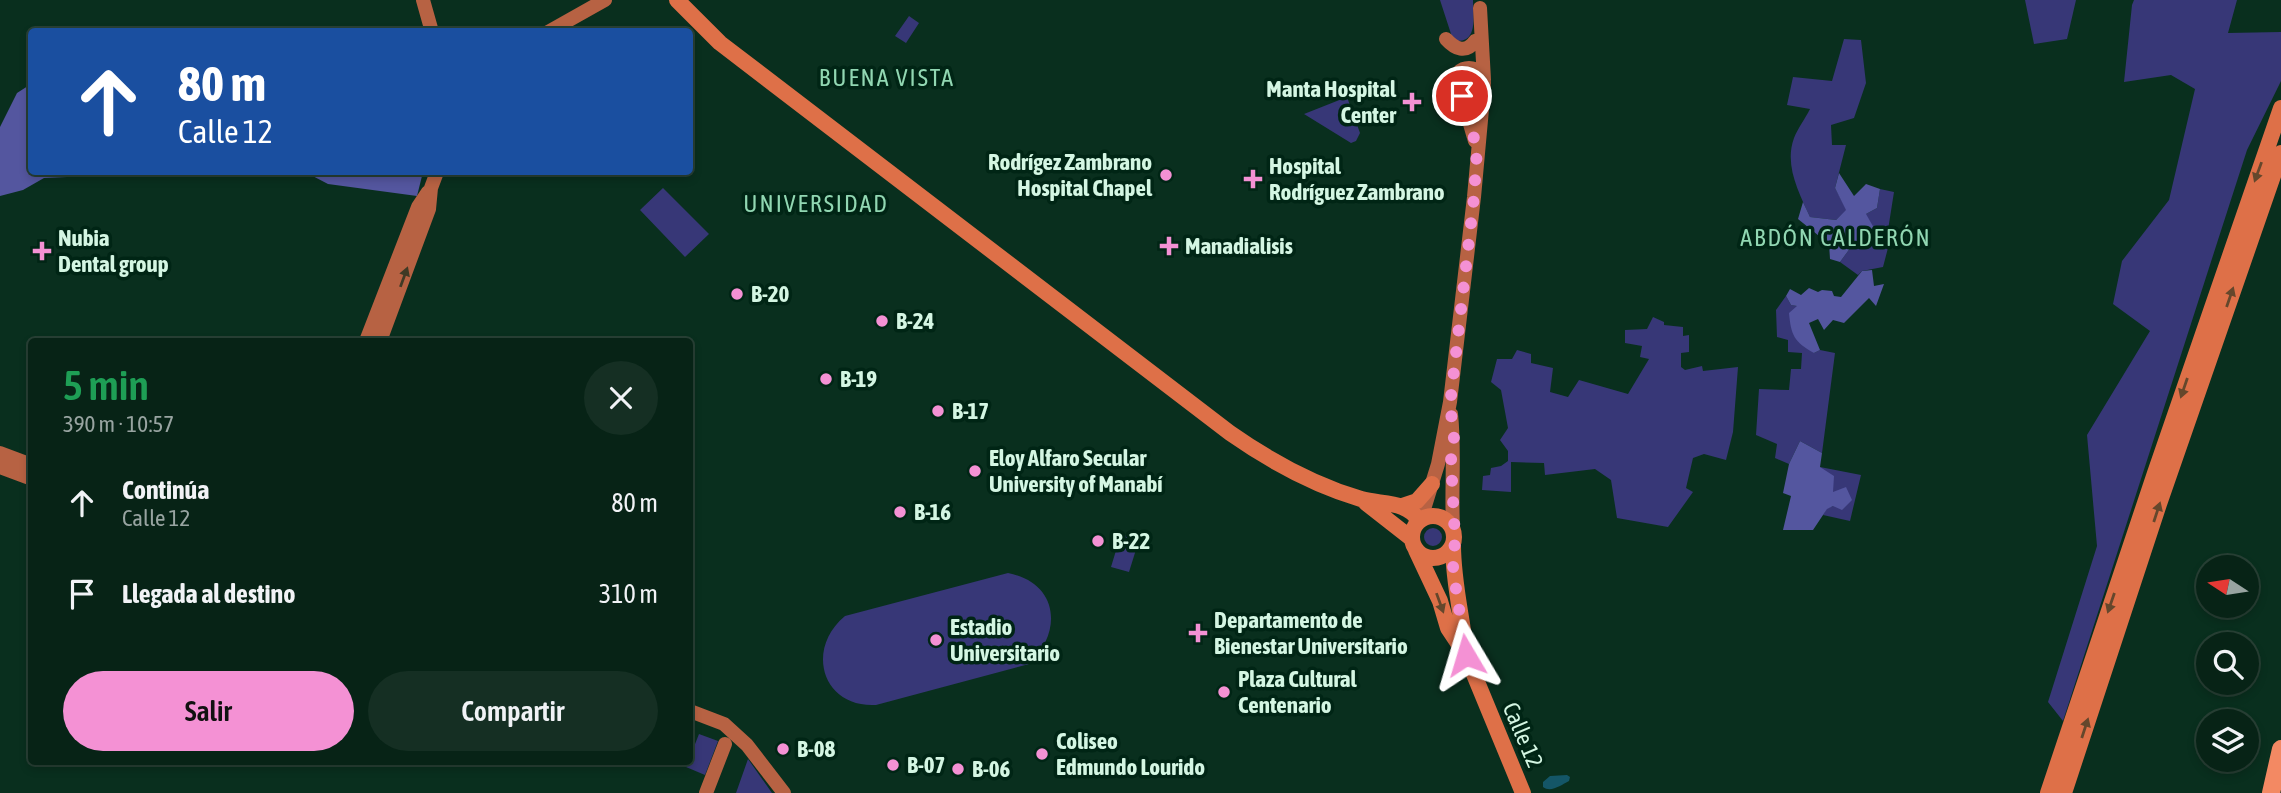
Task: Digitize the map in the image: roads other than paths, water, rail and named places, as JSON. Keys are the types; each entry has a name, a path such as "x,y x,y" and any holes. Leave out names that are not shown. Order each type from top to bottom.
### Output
{"highway":[{"path":"2271,793 2281,749"}],"main road":[{"path":"423,0 431,28"},
{"path":"555,28 605,0"},
{"path":"677,0 699,24 731,51 1265,458 1361,499 1402,506 1415,513 1420,520"},
{"path":"1414,544 1414,528 1420,520 1432,484 1450,405 1473,210 1484,83 1480,4"},
{"path":"1468,68 1480,4"},
{"path":"1446,38 1461,50 1469,48 1475,41"},
{"path":"1477,149 1455,80 1458,73 1468,68 1479,72 1484,83"},
{"path":"1462,96 1475,97 1484,83"},
{"path":"2048,793 2281,108"},
{"path":"2064,793 2164,491 2281,153"},
{"path":"367,338 418,207 436,175"},
{"path":"381,338 429,209 431,188"},
{"path":"1361,499 1426,557 1439,557 1450,551 1455,539 1451,460 1454,437 1450,405"},
{"path":"0,453 28,464"},
{"path":"0,467 28,478"},
{"path":"1402,506 1417,501 1432,484"},
{"path":"1420,520 1433,515 1439,516 1453,527"},
{"name":"Calle 12","path":"1414,544 1440,601 1448,628 1466,655 1523,793"},
{"name":"Calle 12","path":"1453,545 1456,597 1463,624 1466,655"},
{"path":"693,712 724,724 747,746 784,793"},
{"path":"693,722 723,734 725,744 706,793"},
{"path":"725,744 737,742 747,746"}],"water":[{"path":"1550,776 1570,777 1569,781 1553,789 1543,787 1543,782"}],"place":[{"name":"Manta Hospital Center","path":"1412,102"},
{"name":"Rodrígez Zambrano Hospital Chapel","path":"1166,175"},
{"name":"Hospital Rodríguez Zambrano","path":"1253,179"},
{"name":"Manadialisis","path":"1169,246"},
{"name":"Nubia Dental group","path":"42,251"},
{"name":"B-20","path":"737,294"},
{"name":"B-24","path":"882,321"},
{"name":"B-19","path":"826,379"},
{"name":"B-17","path":"938,411"},
{"name":"Eloy Alfaro Secular University of Manabí","path":"975,471"},
{"name":"B-16","path":"900,512"},
{"name":"B-22","path":"1098,541"},
{"name":"Departamento de Bienestar Universitario","path":"1198,633"},
{"name":"Estadio Universitario","path":"936,640"},
{"name":"Plaza Cultural Centenario","path":"1224,692"},
{"name":"B-08","path":"783,749"},
{"name":"Coliseo Edmundo Lourido","path":"1042,754"},
{"name":"B-07","path":"893,765"},
{"name":"B-06","path":"958,769"}],"district":[{"name":"BUENA VISTA","path":"887,77"},
{"name":"UNIVERSIDAD","path":"816,203"},
{"name":"ABDÓN CALDERÓN","path":"1836,237"}]}
